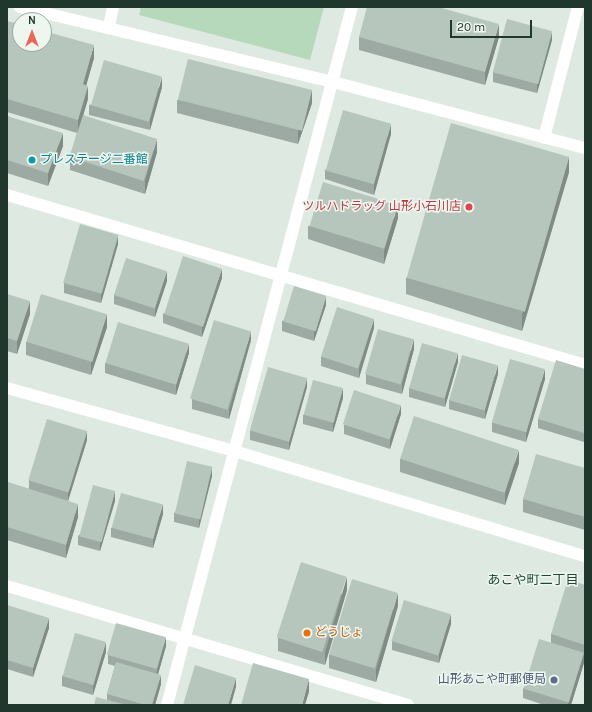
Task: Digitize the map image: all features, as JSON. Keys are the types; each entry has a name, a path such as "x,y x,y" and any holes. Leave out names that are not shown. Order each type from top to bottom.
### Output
{"street":[{"path":"20,7 109,26 333,82 585,148"},
{"path":"109,26 113,7"},
{"path":"167,705 352,7"},
{"path":"544,138 578,7"},
{"path":"7,195 282,274 585,365"},
{"path":"7,388 234,451 585,556"},
{"path":"7,586 408,705"}],"green space":[{"path":"141,7 324,7 310,60 139,15"}],"building":[{"path":"367,7 438,7 499,24 485,72 359,37"},
{"path":"507,19 552,31 538,84 493,72"},
{"path":"7,21 12,22 12,52 52,52 52,33 94,45 83,84 88,86 78,120 7,99"},
{"path":"188,59 312,90 302,131 178,100"},
{"path":"104,60 162,77 149,122 91,105"},
{"path":"343,110 391,124 374,184 326,171"},
{"path":"83,115 157,139 144,181 69,157"},
{"name":"プレステージ二番館","path":"7,116 63,133 48,173 7,160"},
{"path":"451,123 569,157 525,312 407,278"},
{"path":"323,182 398,205 384,249 310,226"},
{"path":"80,224 118,235 102,294 63,283"},
{"path":"183,256 222,269 203,327 164,314"},
{"path":"126,258 167,271 155,308 114,295"},
{"path":"294,286 327,296 316,331 283,321"},
{"path":"7,294 30,301 17,341 7,338"},
{"path":"41,294 107,314 92,362 26,342"},
{"path":"337,307 374,319 358,369 321,356"},
{"path":"214,320 251,331 227,410 190,398"},
{"path":"118,322 189,344 176,385 105,363"},
{"path":"378,329 414,339 401,384 365,374"},
{"path":"422,343 458,353 445,398 409,388"},
{"path":"462,355 498,365 485,410 449,400"},
{"path":"510,359 545,369 526,432 492,422"},
{"path":"556,360 585,369 584,433 538,419"},
{"path":"268,367 307,378 289,442 250,430"},
{"path":"313,380 343,388 334,423 304,415"},
{"path":"354,390 401,405 389,439 343,424"},
{"path":"414,416 519,450 505,493 400,459"},
{"path":"47,419 87,431 68,492 28,480"},
{"path":"536,454 585,468 585,517 523,499"},
{"path":"187,461 212,467 200,519 175,514"},
{"path":"7,482 78,504 66,545 7,527"},
{"path":"93,485 115,491 101,542 79,536"},
{"path":"121,493 163,504 153,539 112,528"},
{"path":"301,562 347,577 322,652 277,637"},
{"path":"352,579 398,593 375,669 329,655"},
{"path":"568,579 585,585 585,645 551,634"},
{"path":"404,600 451,614 438,655 391,641"},
{"path":"7,605 49,618 33,668 7,660"},
{"path":"116,623 166,637 157,669 107,655"},
{"path":"75,633 106,642 93,685 63,676"},
{"path":"539,639 584,653 569,702 524,689"},
{"path":"116,662 161,675 152,705 146,705 107,694"},
{"path":"253,663 309,679 302,705 241,705"},
{"path":"195,665 236,678 228,705 183,705"},
{"path":"96,697 127,705 94,705"}],"place":[{"name":"プレステージ二番館","path":"32,160"},
{"name":"ツルハドラッグ 山形小石川店","path":"469,207"},
{"name":"どうじょ","path":"307,633"},
{"name":"山形あこや町郵便局","path":"554,680"}],"district":[{"name":"あこや町二丁目","path":"533,580"}]}
